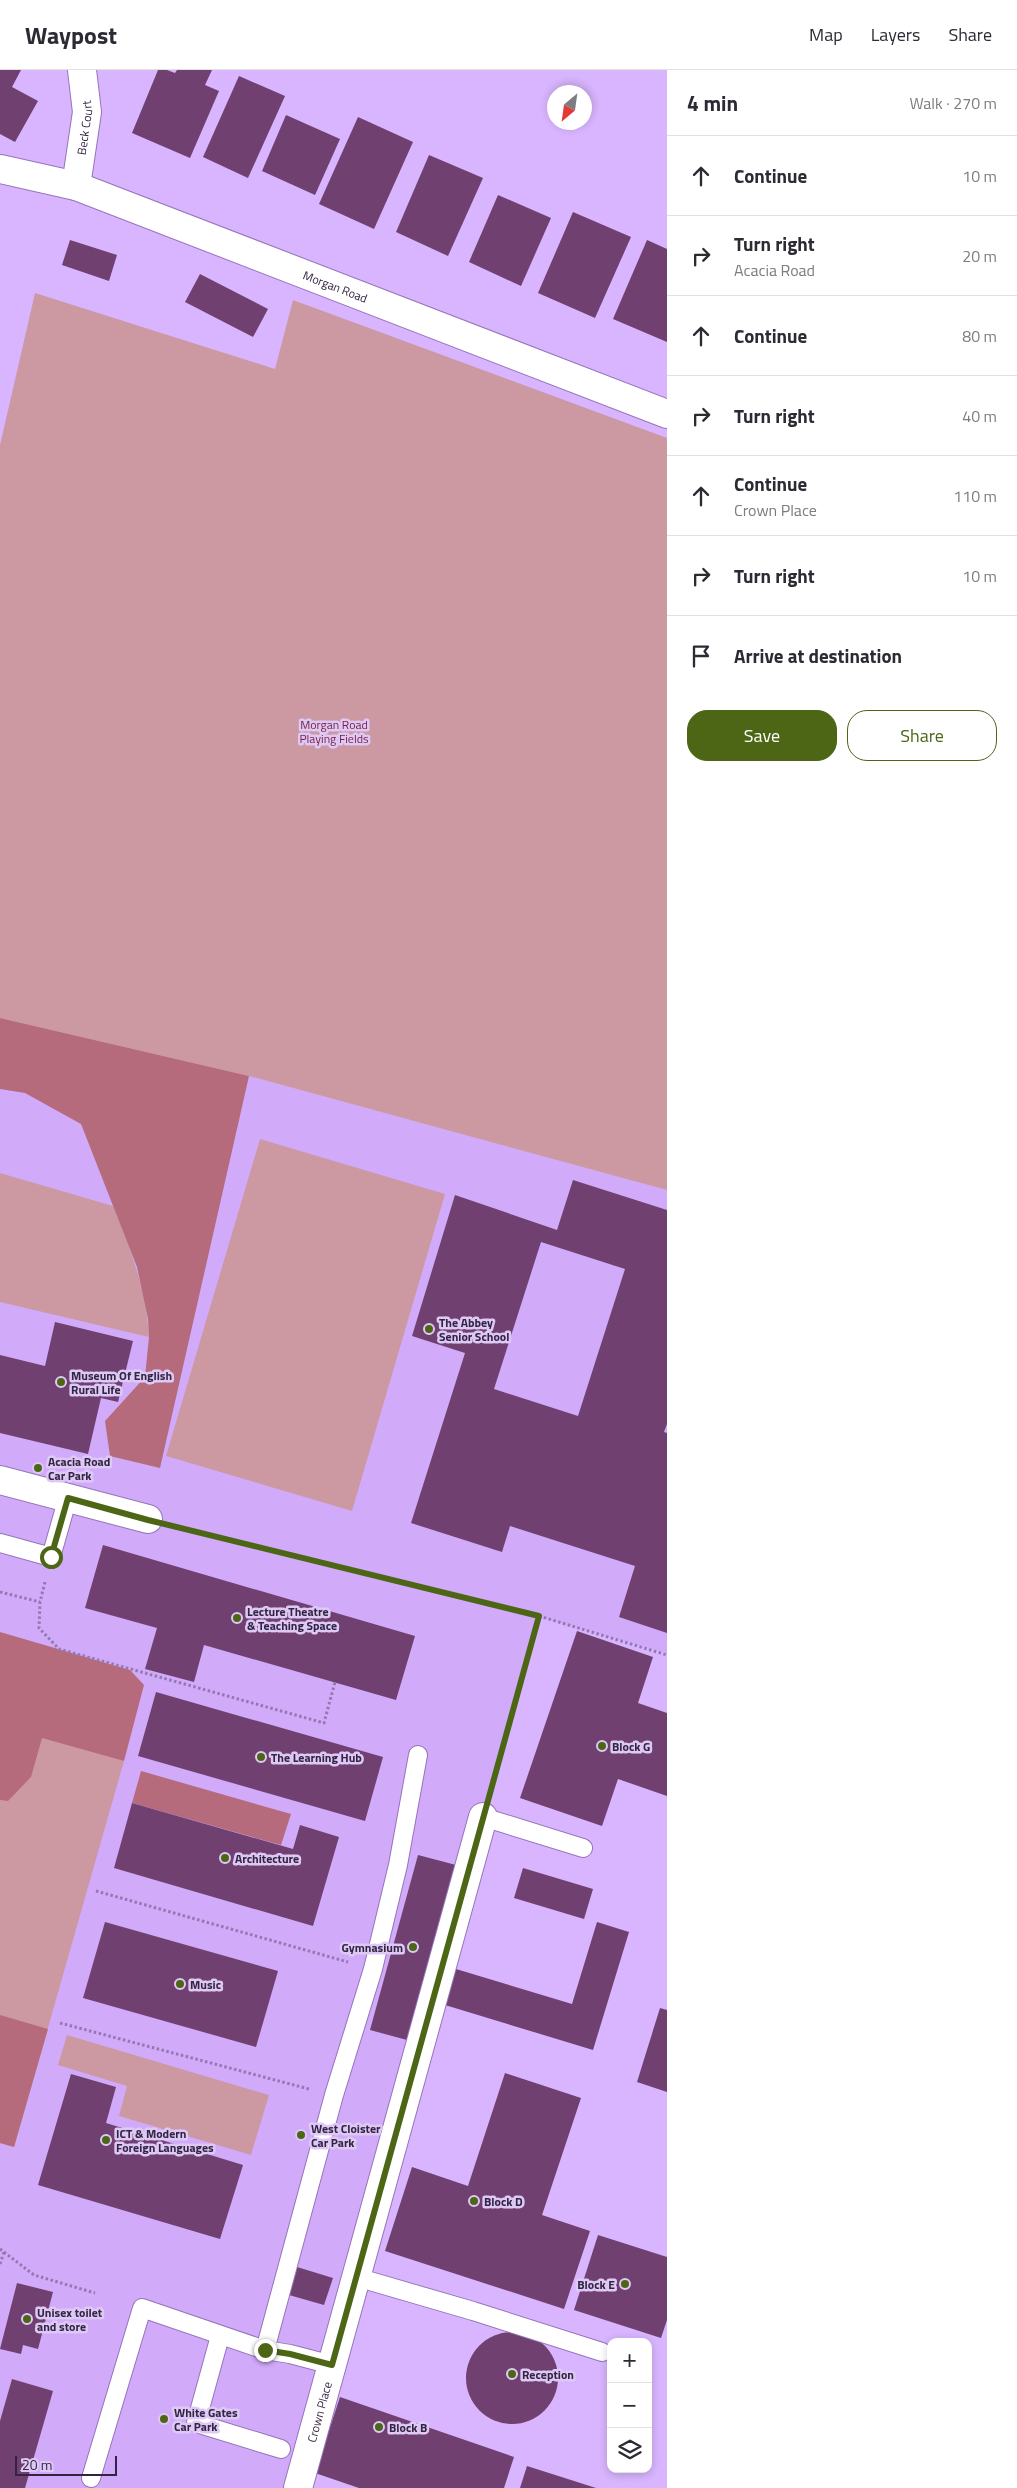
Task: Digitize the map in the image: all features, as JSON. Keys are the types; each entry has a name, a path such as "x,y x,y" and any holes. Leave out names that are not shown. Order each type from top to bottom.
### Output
{"street":[{"name":"Beck Court","path":"76,186 87,112 82,70"},
{"name":"Morgan Road","path":"0,169 76,186 667,414"},
{"path":"0,1480 148,1520"},
{"name":"Crown Place","path":"298,2488 483,1817"}],"lane":[{"path":"0,1543 51,1557 68,1498"},
{"path":"265,2350 334,2095 373,1969 398,1865 418,1756"},
{"path":"483,1817 583,1848"},
{"path":"356,2277 473,2311 602,2352"},
{"path":"91,2478 142,2308 265,2350 290,2354 332,2365"},
{"path":"220,2336 196,2423 281,2448"}],"path":[{"path":"148,1520 539,1616 667,1655"},
{"path":"51,1557 40,1602 39,1628 59,1649 324,1723 335,1682"},
{"path":"0,1592 40,1602"},
{"path":"483,1817 539,1616"},
{"path":"96,1891 373,1969"},
{"path":"60,2023 334,2095"},
{"path":"0,2249 34,2275 95,2293"},
{"path":"0,2264 4,2252"}],"shaded area":[{"path":"0,1018 249,1076 667,1190 667,1653 539,1617 288,2488 0,2488"},
{"path":"0,1018 249,1076 160,1468 110,1456 105,1421 145,1377 149,1337 148,1319 137,1267 81,1124 25,1093 0,1089"},
{"path":"0,1632 130,1670 144,1685 124,1761 42,1738 31,1777 8,1801 0,1800"},
{"path":"141,1771 291,1814 281,1845 132,1803"},
{"path":"0,2015 48,2029 14,2147 0,2143"}],"green space":[{"name":"Morgan Road Playing Fields","path":"35,293 275,369 293,300 667,438 667,1190 249,1076 0,1018 0,445"},
{"path":"260,1139 445,1194 352,1511 166,1456"},
{"path":"0,1173 113,1206 137,1270 145,1303 149,1337 0,1302"},
{"path":"0,1725 124,1761 14,2147 0,2143"},
{"path":"67,2035 269,2095 251,2155 119,2116 127,2086 58,2065"}],"building":[{"path":"0,70 21,70 12,87 38,101 15,142 0,134"},
{"path":"158,70 167,70 175,73 177,70 212,70 205,85 219,91 190,158 132,133"},
{"path":"239,76 285,96 248,178 203,157"},
{"path":"286,115 340,139 315,195 262,171"},
{"path":"358,117 413,142 374,229 319,204"},
{"path":"429,155 483,178 448,256 396,232"},
{"path":"498,195 551,218 521,286 469,262"},
{"path":"573,212 631,237 595,318 538,293"},
{"path":"70,240 117,255 109,281 62,265"},
{"path":"647,240 667,249 667,342 613,319"},
{"path":"200,274 268,309 253,337 185,302"},
{"path":"573,1180 667,1210 667,1424 664,1432 667,1433 667,1633 619,1617 635,1566 510,1526 502,1552 411,1523 465,1353 412,1336 455,1195 557,1230","holes":["541,1242 625,1269 578,1416 494,1389"]},
{"name":"Museum Of English Rural Life","path":"55,1322 133,1341 118,1402 101,1398 88,1454 0,1433 0,1355 45,1366"},
{"name":"Lecture Theatre & Teaching Space","path":"103,1545 415,1636 396,1700 204,1645 194,1682 145,1669 157,1628 85,1608"},
{"name":"Block G","path":"577,1631 653,1657 638,1703 667,1713 667,1796 618,1779 602,1826 520,1798"},
{"name":"The Learning Hub","path":"156,1692 383,1757 365,1821 138,1756"},
{"name":"Architecture","path":"132,1803 293,1849 300,1825 339,1837 313,1926 114,1868"},
{"name":"Gymnasium","path":"418,1855 456,1865 407,2040 370,2030"},
{"path":"523,1868 593,1889 584,1919 514,1898"},
{"name":"Music","path":"105,1922 278,1971 256,2047 83,1998"},
{"path":"597,1922 629,1932 593,2050 445,2005 456,1969 572,2004"},
{"path":"660,2008 667,2010 667,2092 637,2082"},
{"name":"Block D","path":"505,2073 581,2098 542,2215 590,2231 564,2309 385,2251 412,2167 468,2186"},
{"name":"ICT & Modern Foreign Languages","path":"71,2074 116,2087 106,2123 243,2165 220,2239 38,2185"},
{"name":"Block E","path":"598,2235 667,2257 667,2320 661,2338 574,2310"},
{"path":"297,2267 333,2278 324,2305 289,2295"},
{"name":"Unisex toilet and store","path":"17,2283 53,2292 38,2349 23,2345 21,2354 0,2349"},
{"name":"Reception","path":"512,2332 530,2335 545,2345 555,2360 558,2378 555,2396 545,2411 530,2421 512,2424 494,2421 479,2411 469,2396 466,2378 469,2360 479,2345 494,2335"},
{"path":"12,2379 53,2391 25,2488 0,2488 0,2421"},
{"name":"Block B","path":"340,2397 514,2457 504,2488 359,2488 315,2473"},
{"path":"527,2466 596,2488 520,2488"}],"place":[{"name":"The Abbey Senior School","path":"429,1329"},
{"name":"Museum Of English Rural Life","path":"61,1382"},
{"name":"Acacia Road Car Park","path":"38,1468"},
{"name":"Lecture Theatre & Teaching Space","path":"237,1618"},
{"name":"Block G","path":"602,1746"},
{"name":"The Learning Hub","path":"261,1757"},
{"name":"Architecture","path":"225,1858"},
{"name":"Gymnasium","path":"413,1947"},
{"name":"Music","path":"180,1984"},
{"name":"West Cloister Car Park","path":"301,2135"},
{"name":"ICT & Modern Foreign Languages","path":"106,2140"},
{"name":"Block D","path":"474,2201"},
{"name":"Block E","path":"625,2284"},
{"name":"Unisex toilet and store","path":"27,2319"},
{"name":"Reception","path":"512,2374"},
{"name":"White Gates Car Park","path":"164,2419"},
{"name":"Block B","path":"379,2427"}],"route":[{"path":"51,1557 68,1498 148,1520 539,1616 332,2365 290,2354 265,2350"}]}
